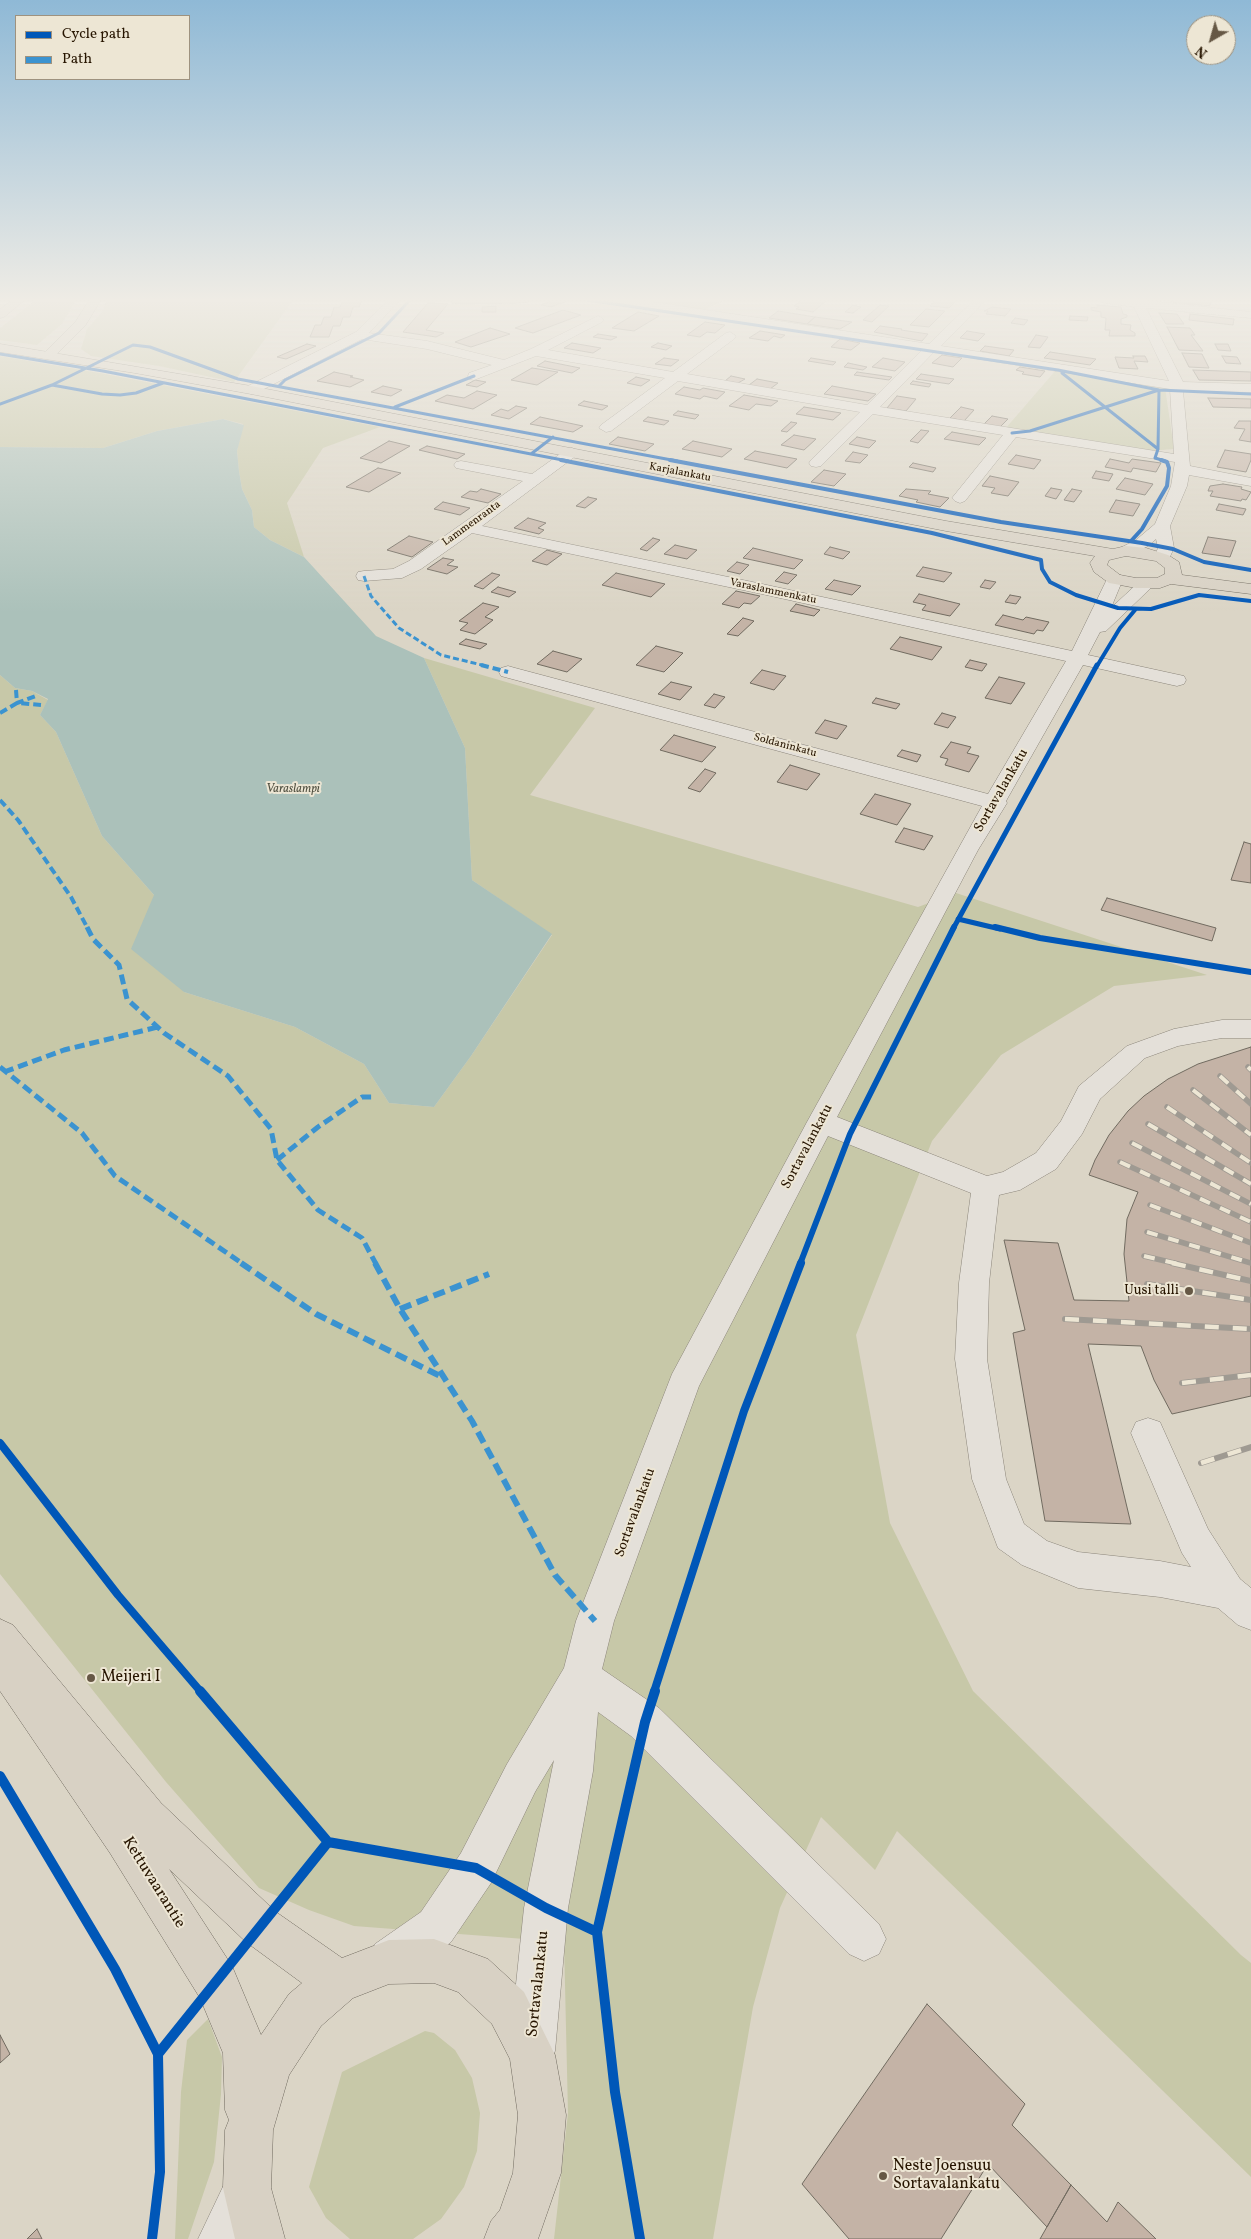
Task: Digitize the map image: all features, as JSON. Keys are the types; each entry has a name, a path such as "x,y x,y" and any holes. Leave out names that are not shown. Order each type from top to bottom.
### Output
{"main road":[{"name":"Karjalankatu","path":"326,404 1103,558"},
{"path":"1251,583 1169,568 1147,584 1115,578 1100,568 1103,558 1126,551 1146,553 1169,568 1251,589"},
{"name":"Kettuvaarantie","path":"0,1638 146,1818 260,1927 338,1982"},
{"name":"Kettuvaarantie","path":"0,1658 124,1838 216,1982 246,2053 249,2130"},
{"path":"260,2239 248,2188 249,2130 269,2064 305,2010 338,1982 389,1962 434,1961 472,1975 508,2008 532,2055 542,2115 537,2172 518,2234"}],"street":[{"path":"606,428 638,404"},
{"path":"839,404 1182,464 1251,482"},
{"path":"816,463 877,404"},
{"path":"1126,551 1142,543 1162,526 1180,486 1182,464 1178,404"},
{"path":"960,498 1012,433"},
{"name":"Lammenranta","path":"364,576 396,574 406,570 469,528 572,452"},
{"path":"461,464 533,479"},
{"path":"1162,526 1169,568"},
{"name":"Varaslammenkatu","path":"469,528 1082,649 1177,680"},
{"name":"Sortavalankatu","path":"532,2055 546,1908 574,1771 581,1677 595,1621 684,1384 821,1122 967,850 1082,649 1115,578"},
{"name":"Sortavalankatu","path":"1082,649 1118,608 1147,584"},
{"name":"Soldaninkatu","path":"508,672 996,802"},
{"path":"821,1122 986,1187 1010,1182 1046,1161 1072,1128 1089,1093 1136,1052 1174,1038 1222,1029 1251,1029"},
{"path":"986,1187 974,1283 971,1359 989,1479 1011,1536 1035,1552 1078,1570 1160,1579 1239,1602"},
{"path":"1148,1433 1195,1540 1239,1602"},
{"path":"581,1677 645,1722 864,1940"},
{"name":"Sortavalankatu","path":"389,1962 436,1927 476,1868 521,1778 581,1677"},
{"path":"223,2239 248,2188"}],"green space":[{"path":"0,404 263,404 380,427 323,448 287,503 304,557 270,540 254,527 252,510 242,489 239,471 237,451 243,424 223,419 157,431 103,448 0,447"},
{"path":"1026,404 1168,404 1174,449 1148,451 1005,429"},
{"path":"424,658 595,708 530,795 918,907 956,893 1207,975 1114,986 1001,1055 932,1141 856,1335 890,1523 973,1691 1251,1963 1251,2177 897,1831 875,1870 821,1817 780,1908 753,2007 713,2239 554,2239 568,2113 564,1942 354,1926 309,1910 259,1888 166,1782 0,1574 0,675 15,688 32,691 48,700 40,715 56,732 102,836 154,895 184,992 295,1027 364,1064 389,1103 434,1107 471,1056 552,935 472,880 465,748"},
{"path":"208,2019 222,2057 221,2094 214,2162 188,2239 175,2239 181,2092 187,2040"},
{"path":"425,2031 434,2033 455,2050 472,2078 480,2113 477,2151 464,2187 441,2219 413,2239 350,2239 326,2218 309,2187 342,2072"}],"water":[{"name":"Varaslampi","path":"223,419 244,425 237,451 242,489 252,510 254,527 270,540 304,557 376,636 424,658 465,748 472,880 552,934 471,1056 434,1107 389,1103 364,1064 295,1027 184,992 131,949 154,895 102,836 56,732 40,715 48,699 32,691 15,688 0,675 0,447 103,448 157,431"}],"building":[{"path":"452,404 481,404 473,409"},
{"path":"601,404 608,406 602,410 578,405"},
{"path":"731,404 755,404 749,410 729,406"},
{"path":"890,404 911,404 906,411 887,408"},
{"path":"1212,404 1251,404 1251,408 1213,407"},
{"path":"516,406 527,408 509,419 491,415 501,409 508,411"},
{"path":"804,407 841,413 833,420 796,414"},
{"path":"961,407 974,410 964,421 950,418"},
{"path":"678,411 699,415 695,419 673,415"},
{"path":"992,416 1008,419 1000,427 984,424"},
{"path":"540,417 583,426 573,432 530,424"},
{"path":"648,417 669,421 664,425 643,421"},
{"path":"1239,421 1251,421 1251,442 1239,440 1245,429 1234,428"},
{"path":"791,422 797,423 787,432 781,431"},
{"path":"921,430 929,431 918,443 910,441"},
{"path":"952,432 986,438 979,445 944,439"},
{"path":"794,435 816,439 804,450 781,445"},
{"path":"618,437 654,444 645,451 609,444"},
{"path":"857,437 876,441 869,448 849,444"},
{"path":"389,441 410,446 381,463 360,458"},
{"path":"693,441 732,449 722,457 682,449"},
{"path":"427,446 465,454 457,459 419,450"},
{"path":"1225,450 1251,454 1251,460 1246,472 1217,467"},
{"path":"755,451 797,459 787,468 744,459"},
{"path":"853,452 868,455 860,463 845,461"},
{"path":"1016,455 1041,460 1034,469 1008,464"},
{"path":"1110,459 1129,463 1132,459 1161,463 1156,472 1133,468 1131,472 1105,467"},
{"path":"913,463 936,468 933,472 909,467"},
{"path":"378,468 401,473 369,492 346,487"},
{"path":"824,470 846,474 834,486 811,482"},
{"path":"1096,471 1113,474 1109,481 1092,478"},
{"path":"990,476 1019,482 1008,496 991,493 995,488 982,486"},
{"path":"1125,478 1153,484 1145,495 1116,489"},
{"path":"1223,484 1242,487 1241,489 1251,492 1246,500 1242,499 1241,501 1210,496 1213,491 1208,491 1210,486"},
{"path":"1051,488 1062,490 1056,499 1045,496"},
{"path":"481,489 501,494 488,503 461,497 470,491 477,492"},
{"path":"906,489 931,491 928,494 949,498 940,507 916,502 918,500 899,496"},
{"path":"1072,489 1082,491 1074,502 1064,500"},
{"path":"588,497 597,499 585,508 576,506"},
{"path":"1116,500 1140,504 1133,516 1109,512"},
{"path":"443,502 470,508 460,515 434,509"},
{"path":"1219,504 1246,509 1243,515 1216,510"},
{"path":"528,518 546,523 538,528 544,530 539,534 514,528"},
{"path":"409,536 433,542 412,557 387,550"},
{"path":"1208,537 1236,541 1230,557 1202,553"},
{"path":"653,538 660,540 647,551 640,549"},
{"path":"675,545 697,550 687,559 664,554"},
{"path":"830,547 850,552 843,559 824,554"},
{"path":"753,548 803,560 794,569 743,558"},
{"path":"547,550 562,554 547,565 532,561"},
{"path":"443,558 454,560 447,565 458,567 447,574 427,569"},
{"path":"737,562 749,565 740,574 727,571"},
{"path":"923,567 952,573 944,582 916,576"},
{"path":"784,572 797,575 788,584 775,581"},
{"path":"492,573 500,575 483,589 474,586"},
{"path":"616,573 665,584 651,597 602,585"},
{"path":"834,580 861,586 852,595 825,589"},
{"path":"985,580 996,582 990,589 980,587"},
{"path":"498,587 516,592 509,597 491,592"},
{"path":"736,591 760,596 751,604 744,603 739,608 722,604"},
{"path":"919,594 960,604 950,616 922,610 926,605 913,602"},
{"path":"1010,595 1021,597 1016,604 1005,602"},
{"path":"483,603 499,607 485,617 493,620 475,634 460,630 468,623 459,621"},
{"path":"796,604 820,610 814,616 790,611"},
{"path":"1003,615 1023,620 1026,617 1049,622 1043,631 1037,630 1034,634 995,625"},
{"path":"743,618 754,621 738,636 727,634"},
{"path":"900,637 942,647 932,660 890,649"},
{"path":"466,639 487,644 480,649 459,644"},
{"path":"656,646 683,653 664,672 636,665"},
{"path":"553,651 582,659 567,672 537,664"},
{"path":"970,660 987,664 982,671 965,667"},
{"path":"762,670 786,676 774,690 750,683"},
{"path":"999,677 1025,683 1011,704 985,698"},
{"path":"671,682 692,687 680,700 658,694"},
{"path":"714,694 725,697 715,708 704,705"},
{"path":"876,698 900,704 896,709 872,703"},
{"path":"942,713 956,717 948,728 934,724"},
{"path":"825,720 847,726 837,739 815,733"},
{"path":"674,735 716,747 702,762 660,750"},
{"path":"951,742 971,747 967,753 979,756 969,772 945,765 948,759 940,757"},
{"path":"902,750 921,755 917,762 897,756"},
{"path":"790,765 820,774 807,790 777,782"},
{"path":"705,769 716,773 700,792 688,788"},
{"path":"875,794 911,804 897,825 860,814"},
{"path":"904,828 933,836 924,850 895,842"},
{"path":"1244,842 1251,844 1251,883 1231,880"},
{"path":"1107,898 1216,928 1212,941 1101,910"},
{"name":"Uusi talli","path":"1251,1047 1251,1396 1172,1414 1154,1380 1141,1346 1088,1344 1131,1524 1045,1521 1013,1333 1025,1330 1004,1240 1058,1243 1074,1300 1129,1301 1124,1254 1127,1219 1138,1192 1089,1175 1095,1160 1109,1135 1128,1111 1144,1096 1168,1079 1198,1064"},
{"path":"927,2004 1025,2104 1012,2125 1071,2185 1047,2227 988,2164 941,2239 849,2239 802,2184"},
{"path":"0,2035 10,2054 0,2063"},
{"path":"1071,2185 1107,2222 1118,2202 1156,2239 1040,2239"},
{"path":"37,2229 42,2239 27,2239"}],"railway":[{"path":"1248,1067 1251,1070"},
{"path":"1220,1076 1251,1104"},
{"path":"1193,1090 1251,1135"},
{"path":"1167,1107 1251,1163"},
{"path":"1148,1124 1251,1184"},
{"path":"1132,1143 1251,1204"},
{"path":"1120,1162 1251,1222"},
{"path":"1150,1205 1251,1243"},
{"path":"1147,1232 1251,1263"},
{"path":"1144,1256 1178,1264"},
{"path":"1172,1263 1251,1281"},
{"path":"1147,1284 1251,1300"},
{"path":"1065,1319 1251,1329"},
{"path":"1182,1383 1251,1375"},
{"path":"1201,1463 1251,1447"}],"marked path":[{"path":"364,576 371,596 399,628 441,655 508,672"},
{"path":"16,690 17,703 36,696"},
{"path":"0,713 17,703 41,705"},
{"path":"0,800 18,820 71,897 93,939 119,965 127,999 164,1033 228,1076 271,1129 277,1160 318,1210 362,1238 400,1309 472,1421 555,1575 595,1621"},
{"path":"4,1072 64,1050 158,1027"},
{"path":"0,1067 82,1133 115,1176 316,1314 444,1378"},
{"path":"277,1160 318,1127 362,1097 373,1097"},
{"path":"400,1309 489,1274"}],"cycle path":[{"path":"276,404 531,454 553,437"},
{"path":"374,404 1001,522 1142,543 1173,549 1204,562 1251,570"},
{"path":"395,407 401,404"},
{"path":"1102,404 1158,449"},
{"path":"1012,433 1030,431 1113,404"},
{"path":"1131,541 1142,529 1167,486 1169,468 1167,462 1155,458 1158,449 1159,404"},
{"path":"531,454 932,533 1041,560 1042,569 1050,582 1076,595 1118,608 1151,609 1199,595 1251,601"},
{"path":"597,1932 645,1722 744,1411 850,1134 958,919 1099,662 1120,628 1135,610"},
{"path":"958,919 1040,938 1251,972"},
{"path":"0,1443 118,1595 328,1842 476,1868 546,1908 597,1932 615,2092 640,2239"},
{"path":"0,1776 115,1969 158,2054 160,2172 152,2239"},
{"path":"158,2054 328,1842"}],"place":[{"name":"Uusi talli","path":"1189,1291"},
{"name":"Meijeri I","path":"91,1678"},
{"name":"Neste Joensuu Sortavalankatu","path":"883,2176"}]}
